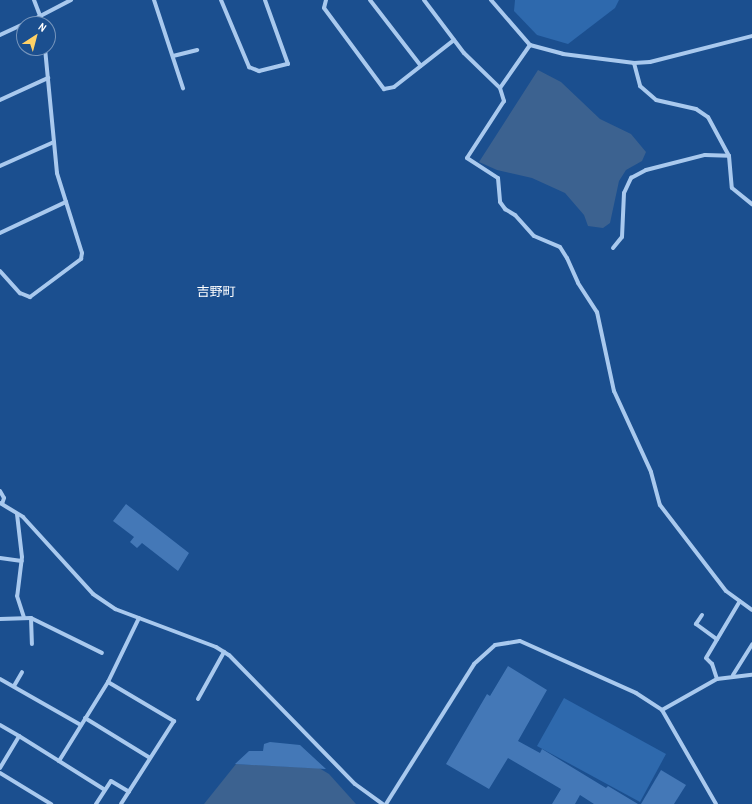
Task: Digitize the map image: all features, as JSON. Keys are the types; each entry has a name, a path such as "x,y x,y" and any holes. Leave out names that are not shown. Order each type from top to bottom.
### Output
{"street":[{"path":"34,0 42,16 71,0"},
{"path":"154,0 183,88"},
{"path":"222,0 249,67 259,71 288,64 265,0"},
{"path":"326,0 324,8 384,89 394,87 454,40"},
{"path":"370,0 421,66"},
{"path":"424,0 454,40 500,88 504,101 467,158 498,178 500,202 505,209 516,215 534,236 560,247 567,258 578,282 597,312 614,391 651,472 660,505 726,591 752,610"},
{"path":"491,0 530,45 563,54 634,63 752,36"},
{"path":"0,35 16,28"},
{"path":"500,88 530,45"},
{"path":"173,56 197,50"},
{"path":"0,271 20,293 30,297 78,264 82,253 57,173 46,56"},
{"path":"634,63 640,86 656,100 696,109 708,117 729,156 732,188 752,204"},
{"path":"0,100 48,78"},
{"path":"0,166 54,142"},
{"path":"613,248 622,237 624,193 631,178 646,170 701,156 729,156"},
{"path":"0,233 66,202"},
{"path":"0,491 4,498 1,503 17,514 93,594 115,609 224,652 355,784 384,804 474,664 495,645 520,641 534,645 636,693 662,710 716,804"},
{"path":"17,514 22,561 17,596 24,617"},
{"path":"0,558 22,561"},
{"path":"717,679 712,664 706,658 740,601"},
{"path":"702,615 696,624 717,639"},
{"path":"0,619 24,617 31,618 102,653"},
{"path":"31,618 32,644"},
{"path":"59,761 108,682 139,618"},
{"path":"732,675 752,644"},
{"path":"198,699 224,652"},
{"path":"14,686 22,672"},
{"path":"662,710 717,679 732,675 752,675"},
{"path":"0,679 81,725"},
{"path":"108,682 174,721 121,804"},
{"path":"85,718 150,758"},
{"path":"0,725 105,790"},
{"path":"0,768 19,736"},
{"path":"0,774 51,804"},
{"path":"96,804 111,781 129,792"}],"shaded area":[{"path":"515,0 619,0 615,8 568,44 537,35 514,11"},
{"path":"538,70 561,82 600,119 631,134 646,152 642,161 626,170 619,181 610,223 603,228 588,226 584,215 565,193 532,178 497,170 479,162"},
{"path":"564,698 666,754 640,802 537,746"},
{"path":"236,764 319,768 329,774 356,804 204,804"}],"building":[{"path":"126,504 189,553 178,571 142,543 137,548 130,542 134,537 113,521"},
{"path":"508,666 547,690 518,741 540,753 542,749 606,788 608,786 638,804 594,804 580,795 575,804 552,804 561,789 508,758 489,789 446,764 487,694 490,696"},
{"path":"270,742 300,745 326,769 235,764 249,751 263,751 264,744"},
{"path":"661,770 686,785 674,804 641,804"}],"district":[{"name":"吉野町","path":"216,292"}]}
